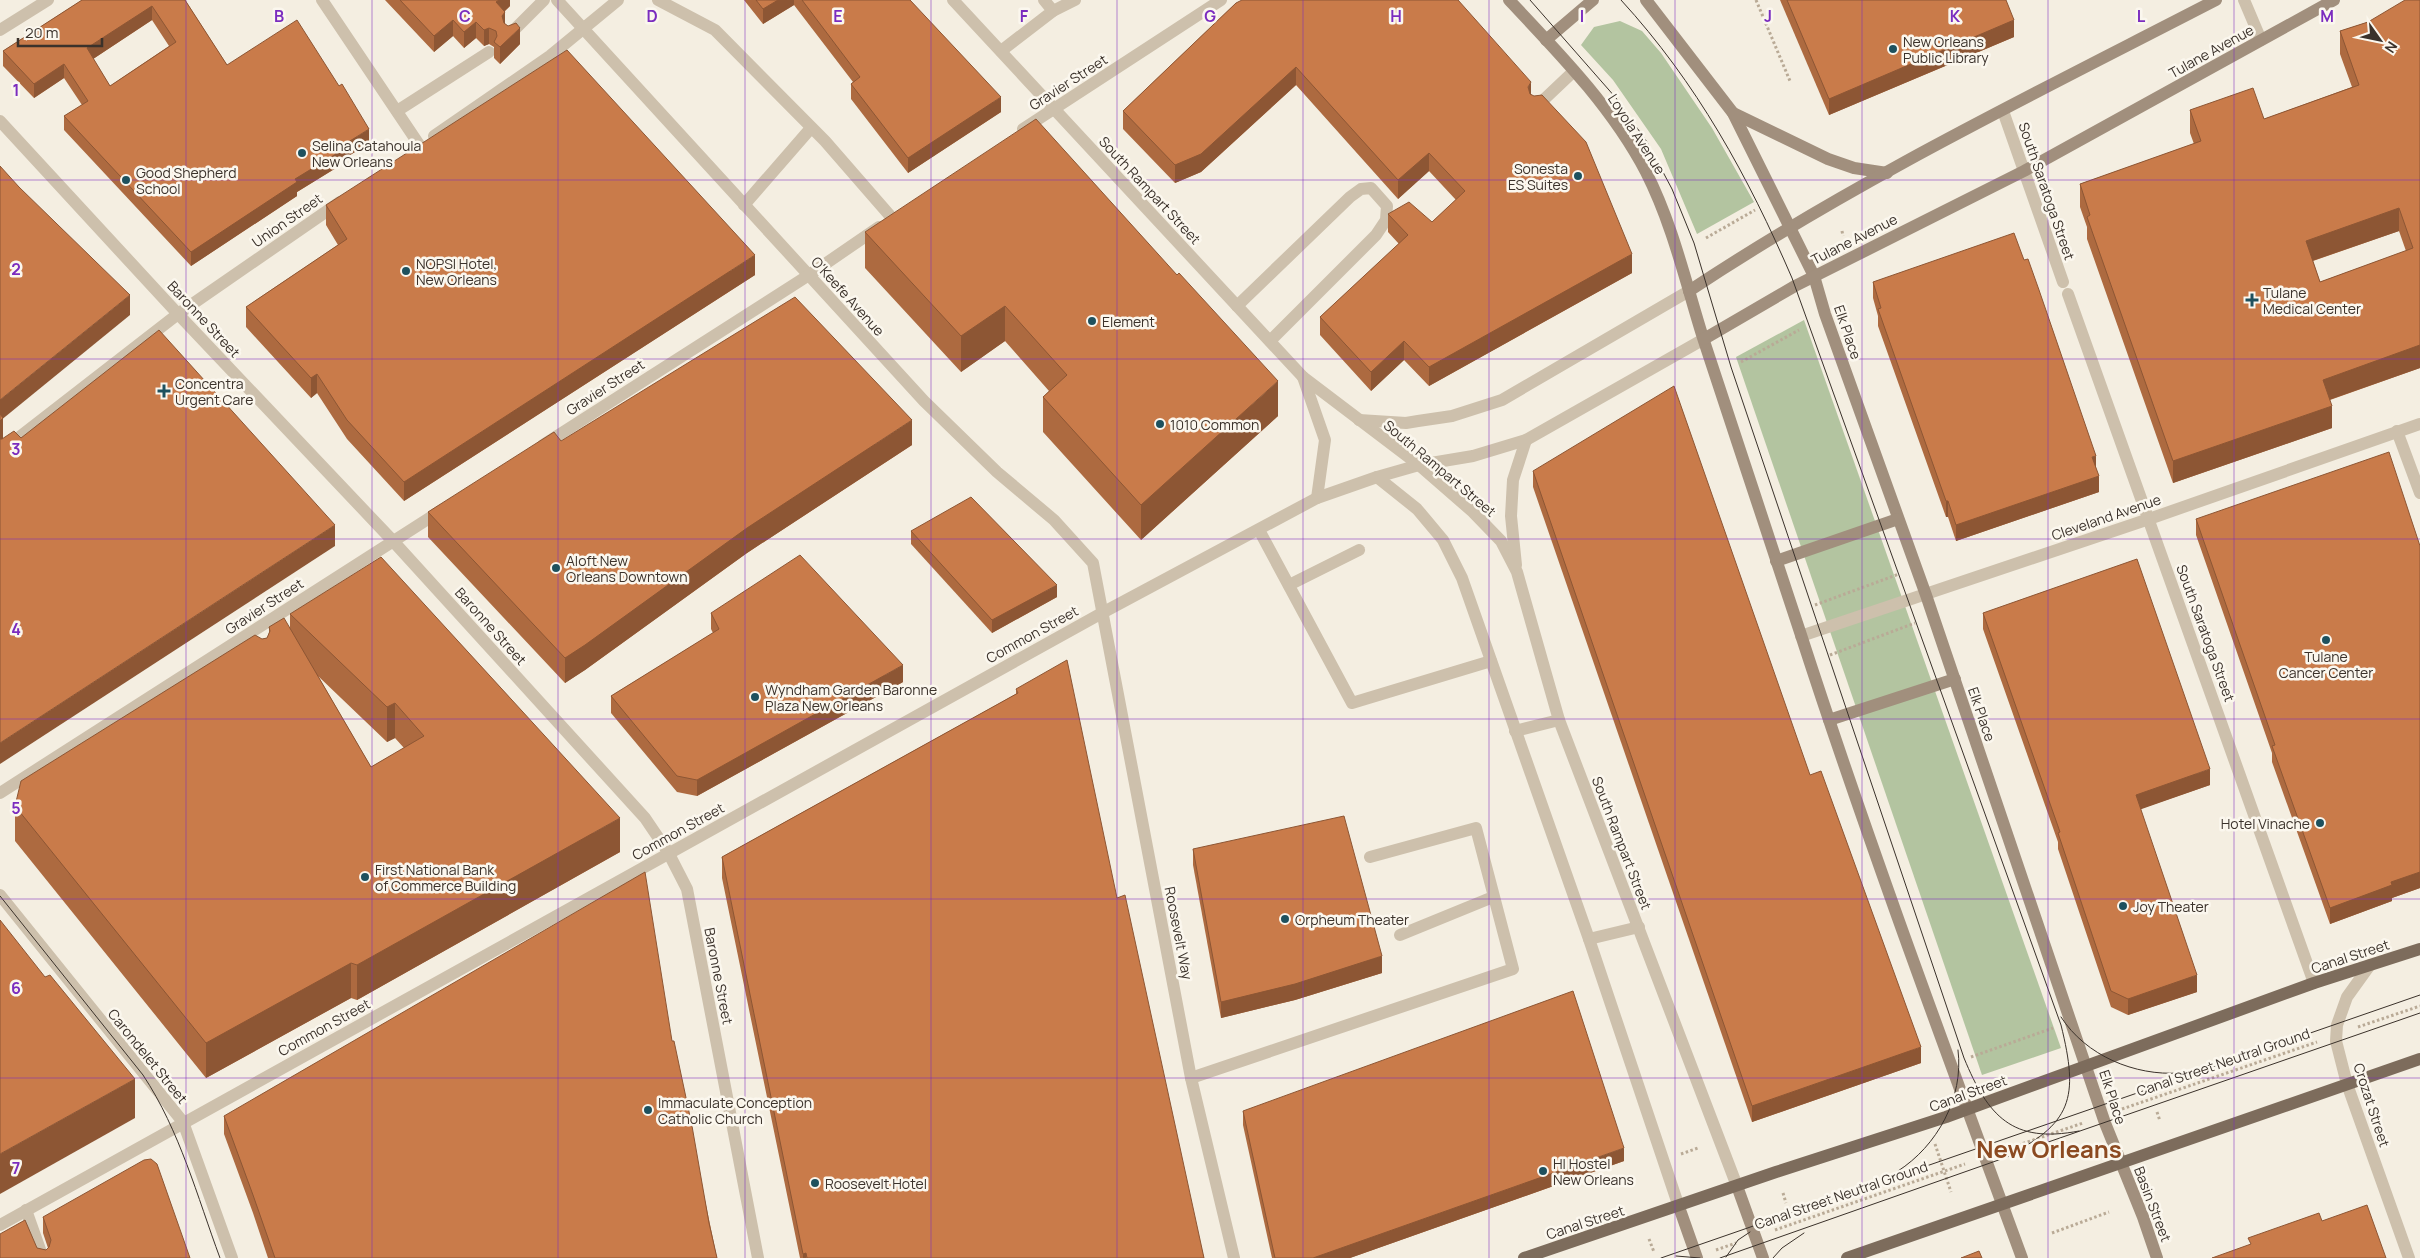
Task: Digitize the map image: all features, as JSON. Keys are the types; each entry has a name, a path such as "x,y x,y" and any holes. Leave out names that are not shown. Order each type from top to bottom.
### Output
{"main road":[{"name":"Loyola Avenue","path":"1509,0 1574,71 1617,125 1645,169 1663,208 1704,339"},
{"path":"1546,40 1593,0"},
{"path":"1646,0 1733,113 1814,276"},
{"path":"1689,291 1790,226 2003,111 2216,0"},
{"name":"Tulane Avenue","path":"1704,339 1814,276 2024,171 2334,0"},
{"path":"1733,113 1828,159 1854,168 1887,173"},
{"name":"Elk Place","path":"1814,276 1825,314 1955,679 2087,1065 2102,1116 2120,1161"},
{"path":"1704,339 1829,720 1967,1110 2022,1258"},
{"path":"1776,561 1898,519"},
{"path":"1829,720 1955,679"},
{"name":"Canal Street","path":"1524,1258 1967,1110 2314,983 2420,949"},
{"path":"1847,1258 2120,1161 2420,1059"},
{"name":"Basin Street","path":"2120,1161 2157,1258"},
{"name":"South Rampart Street","path":"1737,1186 1763,1258"},
{"path":"1679,1206 1697,1258"}],"street":[{"path":"0,30 48,0"},
{"path":"322,0 396,111 416,149 550,56 618,0"},
{"path":"510,34 544,0"},
{"name":"O'Keefe Avenue","path":"558,0 924,401 997,472 1054,520 1093,563 1102,612"},
{"path":"658,0 715,30 811,128 744,205"},
{"name":"South Rampart Street","path":"953,0 1303,377 1419,465 1473,512 1496,535 1517,572 1559,720 1737,1186"},
{"path":"1044,0 1053,12"},
{"path":"1002,52 1053,12 1075,0"},
{"name":"Gravier Street","path":"1014,136 1221,0"},
{"path":"2244,0 2262,40"},
{"path":"396,111 489,52"},
{"path":"1536,107 1574,71"},
{"name":"South Saratoga Street","path":"2003,111 2063,282"},
{"name":"Baronne Street","path":"0,121 178,314 393,541 645,818 668,852 687,889 758,1258"},
{"name":"Gravier Street","path":"534,450 808,275 896,215 811,128"},
{"path":"1237,306 1350,197 1360,189 1371,188 1387,206 1386,220 1376,235 1270,341"},
{"name":"Union Street","path":"0,452 178,314 348,196"},
{"path":"1359,420 1418,422 1452,416 1502,400 1689,291"},
{"name":"South Saratoga Street","path":"2068,294 2314,983"},
{"name":"Tulane Avenue","path":"1377,476 1419,465 1473,456 1526,440 1704,339"},
{"path":"1303,377 1324,440 1318,498"},
{"name":"Cleveland Avenue","path":"1801,636 2149,519 2420,424"},
{"path":"2397,432 2420,493"},
{"path":"1517,572 1511,516 1513,480 1526,440"},
{"path":"1377,476 1417,509 1443,540 1462,578 1679,1206"},
{"name":"Common Street","path":"0,1225 1102,612 1318,498 1377,476"},
{"name":"Gravier Street","path":"0,793 451,504"},
{"path":"1259,530 1352,703 1491,661"},
{"path":"1288,585 1359,550"},
{"name":"Roosevelt Way","path":"1102,612 1191,1078 1234,1258"},
{"path":"244,636 253,651"},
{"path":"1515,731 1559,720"},
{"path":"1191,1078 1512,969 1476,828 1370,857"},
{"name":"Carondelet Street","path":"0,895 183,1122 232,1258"},
{"path":"1400,934 1493,897"},
{"path":"1588,939 1639,927"},
{"name":"Crozat Street","path":"2370,965 2348,996 2337,1025 2336,1041 2348,1084 2409,1258"},
{"path":"26,1210 43,1258"}],"path":[{"path":"1756,0 1790,81"},
{"path":"1706,238 1755,210"},
{"path":"1842,231 1844,236"},
{"path":"1740,362 1799,330"},
{"path":"1815,605 1902,573"},
{"path":"1830,655 1916,623"},
{"name":"Canal Street Neutral Ground","path":"1697,1258 2420,1006"},
{"path":"1971,1056 2056,1027"},
{"path":"2157,1112 2160,1121"},
{"path":"1936,1144 1951,1192"},
{"path":"1678,1156 1698,1148"},
{"path":"1783,1193 1786,1203"},
{"path":"2052,1232 2109,1212"},
{"path":"1649,1239 1654,1252"}],"green space":[{"path":"1620,21 1642,31 1661,53 1712,128 1754,202 1697,234 1661,149 1613,80 1581,45 1594,27"},
{"path":"1804,320 2061,1048 1982,1075 1736,357"}],"building":[{"path":"82,0 185,0 227,65 297,20 339,86 342,84 369,129 334,151 336,154 295,179 297,182 191,252 64,116 88,101 64,64 34,84 3,51","holes":["152,6 176,42 110,86 87,48"]},
{"path":"400,0 499,0 496,2 505,12 502,16 504,23 508,26 516,23 520,28 500,47 494,42 497,36 496,31 489,28 484,30 476,22 464,32 453,20 434,36"},
{"path":"756,0 778,0 763,9"},
{"path":"802,0 910,0 1001,97 908,158 851,84 860,77"},
{"path":"1242,0 1458,0 1531,82 1528,87 1530,94 1534,96 1542,95 1586,142 1632,254 1429,367 1404,341 1371,372 1320,317 1408,235 1388,214 1409,202 1432,222 1465,191 1429,153 1398,180 1296,67 1201,154 1175,165 1123,111 1236,3"},
{"name":"New Orleans Public Library","path":"1787,0 2006,0 2014,20 1829,99"},
{"name":"Tulane Medical Center","path":"2405,0 2420,0 2420,345 2323,380 2332,406 2173,461 2087,217 2090,215 2080,184 2201,141 2190,110 2253,88 2264,119 2359,85 2340,31 2368,22","holes":["2399,208 2413,248 2320,282 2306,241"]},
{"path":"567,50 755,255 404,482 347,420 317,374 311,378 246,307 347,239 326,205"},
{"path":"1036,119 1177,275 1179,273 1278,381 1141,505 1043,397 1067,375 1005,306 961,336 865,232"},
{"path":"0,166 19,187 130,295 0,400"},
{"path":"2014,233 2024,260 2028,259 2039,290 2096,456 2092,457 2099,476 1956,525 1878,309 1881,308 1873,282"},
{"path":"795,297 912,420 747,528 565,658 428,512 554,432 561,441"},
{"path":"159,330 335,525 0,743 0,439 14,431 21,438"},
{"path":"1674,386 1810,775 1821,771 1921,1047 1752,1106 1533,471"},
{"name":"Tulane Cancer Center","path":"2389,452 2420,546 2420,872 2391,882 2392,885 2330,908 2272,746 2275,745 2196,519"},
{"path":"971,497 1057,585 992,620 911,531"},
{"name":"Wyndham Garden Baronne Plaza New Orleans","path":"800,555 903,665 697,780 677,776 611,696 719,629 711,613"},
{"path":"381,557 620,818 357,965 351,963 206,1043 15,806 21,781 255,635 262,639 267,638 270,631 269,627 284,618 371,767 424,736 395,703 387,707 290,614"},
{"path":"2137,559 2210,769 2136,795 2197,975 2128,999 2111,991 2058,833 2060,832 1983,613"},
{"path":"1067,660 1117,898 1125,895 1204,1258 807,1258 806,1253 803,1254 722,857 1018,693 1016,689"},
{"name":"Orpheum Theater","path":"1344,816 1382,956 1295,984 1221,1002 1193,849"},
{"path":"645,872 672,1041 674,1041 692,1126 717,1258 275,1258 224,1116"},
{"path":"0,920 45,977 50,975 135,1079 0,1154"},
{"path":"1573,991 1624,1148 1313,1258 1275,1258 1243,1111"},
{"path":"151,1159 157,1164 190,1258 0,1258 0,1234 25,1220 37,1248 46,1250 51,1240 43,1217 144,1160"},
{"path":"2367,1205 2386,1258 2212,1258 2251,1244 2248,1238 2319,1213 2322,1221"},
{"path":"1979,1251 1982,1258 1961,1258"}],"tram line":[{"path":"1530,0 1616,98 1647,142 1672,189 1694,243 1731,367 1964,1058 1973,1078 1993,1110 2005,1121 2019,1129 2036,1133 2056,1134 2079,1131"},
{"path":"1621,0 1674,64 1718,132 1739,167 1792,278 2061,1025 2067,1050 2069,1072 2069,1090 2065,1106 2057,1120 2044,1133 2026,1146 2003,1158"},
{"path":"0,896 143,1075 156,1096 178,1141 220,1258"},
{"path":"1661,1258 2420,995"},
{"path":"2031,1148 2420,1013"},
{"path":"2061,1017 2071,1031 2084,1043 2113,1061 2146,1071 2179,1073"},
{"path":"1898,1171 1925,1148 1945,1119 1957,1086 1958,1050"},
{"path":"1720,1258 2010,1156"},
{"path":"1726,1257 1738,1240 1750,1232"},
{"path":"1773,1258 1782,1248 1804,1233"},
{"path":"1676,1256 1700,1258"}],"place":[{"name":"New Orleans Public Library","path":"1893,49"},
{"name":"Selina Catahoula New Orleans","path":"302,153"},
{"name":"Sonesta ES Suites","path":"1578,176"},
{"name":"Good Shepherd School","path":"126,180"},
{"name":"NOPSI Hotel, New Orleans","path":"406,271"},
{"name":"Tulane Medical Center","path":"2252,300"},
{"name":"Element","path":"1092,321"},
{"name":"Concentra Urgent Care","path":"164,391"},
{"name":"1010 Common","path":"1160,424"},
{"name":"Aloft New Orleans Downtown","path":"556,568"},
{"name":"Tulane Cancer Center","path":"2326,640"},
{"name":"Wyndham Garden Baronne Plaza New Orleans","path":"755,697"},
{"name":"Hotel Vinache","path":"2320,823"},
{"name":"First National Bank of Commerce Building","path":"365,877"},
{"name":"Joy Theater","path":"2123,906"},
{"name":"Orpheum Theater","path":"1285,919"},
{"name":"Immaculate Conception Catholic Church","path":"648,1110"},
{"name":"HI Hostel New Orleans","path":"1543,1171"},
{"name":"Roosevelt Hotel","path":"815,1183"}],"district":[{"name":"New Orleans","path":"2049,1148"}]}
